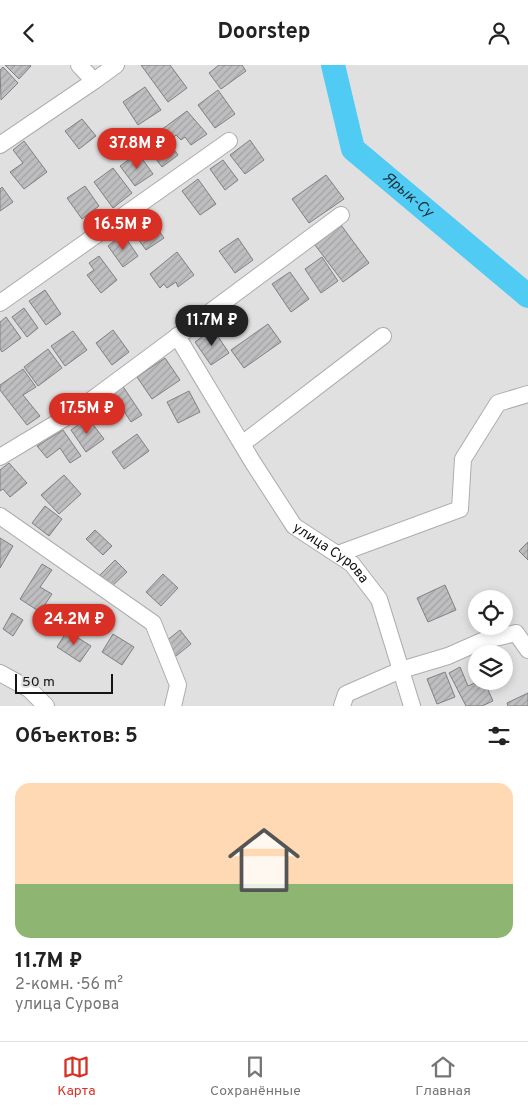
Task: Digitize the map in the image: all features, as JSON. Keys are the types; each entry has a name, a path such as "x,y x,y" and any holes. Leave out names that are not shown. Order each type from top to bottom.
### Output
{"street":[{"path":"79,65 94,81"},
{"path":"0,145 116,65"},
{"path":"0,303 229,141"},
{"path":"0,457 78,410 341,215"},
{"path":"242,444 383,336"},
{"name":"улица Сурова","path":"176,337 294,526 352,564 379,599 412,706"},
{"path":"338,555 460,509 463,459 498,403 528,395"},
{"path":"0,516 153,623 178,685 173,706"},
{"path":"342,706 346,694 401,670 448,656 482,641 516,633 528,649"},
{"path":"0,673 29,689 46,706"}],"building":[{"path":"5,65 30,65 31,66 19,79"},
{"path":"141,65 170,65 187,88 168,102"},
{"path":"219,65 242,65 246,71 221,89 209,73"},
{"path":"3,67 18,83 1,100 0,70"},
{"path":"145,87 161,110 138,125 123,102"},
{"path":"218,90 235,114 215,128 198,105"},
{"path":"187,111 207,134 191,145 185,137 181,140 176,135 169,142 161,130"},
{"path":"82,119 96,136 79,149 65,131"},
{"path":"163,135 178,155 162,167 147,147"},
{"path":"250,140 264,160 245,174 230,155"},
{"path":"24,141 47,172 24,189 10,172 23,163 13,150"},
{"path":"138,153 153,174 135,186 120,166"},
{"path":"223,160 238,180 225,190 210,169"},
{"path":"113,168 132,193 113,208 94,182"},
{"path":"326,175 344,199 309,223 292,199"},
{"path":"198,179 216,204 200,215 182,191"},
{"path":"85,186 99,206 82,219 67,198"},
{"path":"2,187 13,202 0,211 0,189"},
{"path":"149,216 164,238 146,250 131,229"},
{"path":"341,225 369,263 343,282 315,245"},
{"path":"123,234 138,256 123,267 108,246"},
{"path":"238,238 253,260 235,273 219,251"},
{"path":"177,252 194,275 178,287 176,282 167,288 164,284 160,288 150,274"},
{"path":"99,256 117,280 101,293 87,275 94,270 89,263"},
{"path":"322,257 338,281 321,293 305,269"},
{"path":"290,272 309,299 291,312 272,284"},
{"path":"45,290 61,314 46,325 29,301"},
{"path":"24,308 38,328 27,337 12,317"},
{"path":"6,317 21,338 2,352 0,349 0,322"},
{"path":"268,324 281,342 244,368 231,350"},
{"path":"213,329 229,353 211,365 195,342"},
{"path":"113,330 129,352 112,365 96,343"},
{"path":"73,331 87,350 65,366 51,346"},
{"path":"48,349 62,368 38,386 24,367"},
{"path":"165,358 180,380 152,399 137,377"},
{"path":"23,369 36,387 23,395 40,416 27,425 0,390 0,385"},
{"path":"122,385 142,415 131,422 118,402 92,419 85,412"},
{"path":"189,391 200,412 178,423 167,402"},
{"path":"88,418 104,439 86,452 71,430"},
{"path":"63,430 81,456 70,463 60,448 47,458 37,446"},
{"path":"137,434 149,451 124,469 112,452"},
{"path":"9,463 27,483 10,497 3,489 0,491 0,470"},
{"path":"64,475 81,494 59,514 41,495"},
{"path":"45,506 62,519 49,536 32,523"},
{"path":"95,530 112,546 103,555 86,539"},
{"path":"0,538 13,546 0,568"},
{"path":"528,542 528,560 519,551"},
{"path":"115,560 127,572 111,587 100,575"},
{"path":"42,564 52,570 40,587 52,594 40,612 20,599"},
{"path":"163,574 178,588 161,606 146,592"},
{"path":"445,585 456,610 428,622 417,598"},
{"path":"85,604 103,617 93,633 74,620"},
{"path":"12,613 23,620 13,636 3,629"},
{"path":"180,630 191,644 176,656 165,642"},
{"path":"67,631 91,646 80,662 57,647"},
{"path":"113,634 134,647 122,665 102,652"},
{"path":"460,667 468,690 488,690 493,701 482,706 466,706 449,673"},
{"path":"445,672 455,697 437,704 427,679"},
{"path":"528,693 528,706 508,706 507,703"}],"waterway":[{"name":"Ярык-Су","path":"333,65 353,149 528,296"}]}
